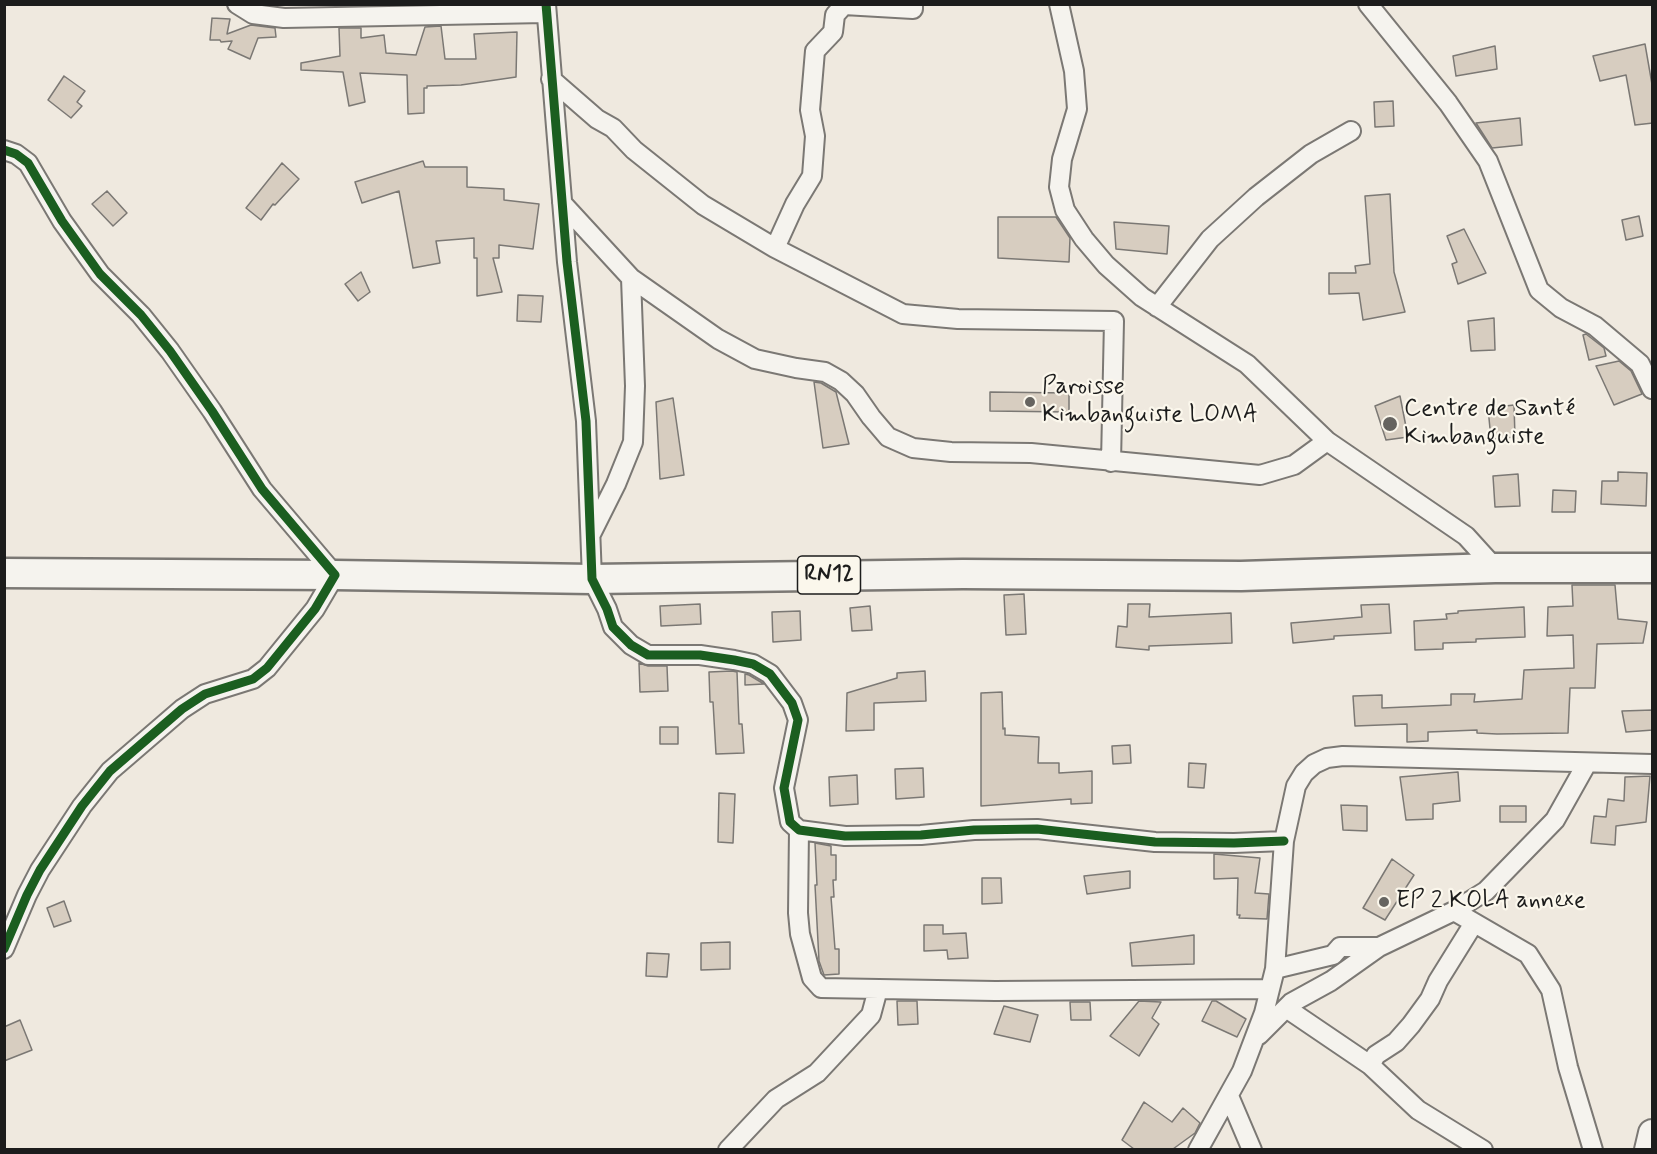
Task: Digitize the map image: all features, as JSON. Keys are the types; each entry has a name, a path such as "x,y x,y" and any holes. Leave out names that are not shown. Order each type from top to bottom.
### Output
{"main road":[{"name":"RN12","path":"4,573 592,579 963,574 1241,576 1495,568 1653,568"}],"street":[{"path":"237,4 253,14 284,18 545,9 567,262 586,421 592,579 613,627 631,645 648,655 691,654 734,660 753,664 770,674 792,703 798,720 784,788 790,822 799,830 855,836 1025,829 1155,842 1284,841"},
{"path":"775,248 795,204 812,176 815,136 810,110 815,51 833,32 835,15 844,5 913,9 913,4"},
{"path":"1059,4 1074,71 1077,109 1062,159 1059,187 1065,210 1084,239 1107,266 1142,297 1247,364 1327,441 1466,536 1495,568"},
{"path":"1368,4 1448,102 1488,161 1539,290 1561,308 1595,326 1640,363 1653,389"},
{"path":"552,79 597,119 613,128 634,150 703,205 775,248 903,314 958,319 1114,321 1112,462"},
{"path":"1157,307 1210,239 1256,197 1311,154 1351,131"},
{"path":"4,150 16,154 28,164 62,221 100,274 141,315 170,351 262,489 335,575 315,609 267,668 254,679 206,694 182,709 110,771 82,806 39,870 4,949"},
{"path":"562,203 631,278 718,339 755,359 825,372 841,381 855,394 888,437 913,448 951,452 1031,453 1260,475 1294,465 1327,441"},
{"path":"591,536 633,442 635,386 631,278"},
{"path":"1198,1149 1242,1071 1264,1013 1275,969 1284,841 1296,786 1304,773 1314,764 1327,758 1343,756 1653,764"},
{"path":"1254,1040 1286,1008 1331,981 1378,947 1454,911 1486,891 1555,820 1587,763"},
{"path":"799,830 800,934 812,978 821,988 995,991 1270,989"},
{"path":"1454,911 1528,954 1551,990 1568,1067 1593,1149"},
{"path":"1370,1065 1376,1055 1396,1042 1417,1017 1474,923"},
{"path":"1275,969 1332,955 1340,947 1378,947"},
{"path":"728,1149 776,1099 817,1073 871,1015 878,989"},
{"path":"1286,1008 1370,1065 1418,1110 1483,1149"},
{"path":"1229,1096 1252,1149"},
{"path":"1648,1149 1653,1133"}],"building":[{"path":"212,18 230,19 227,34 251,25 275,28 276,37 258,38 250,59 228,49 232,41 210,40"},
{"path":"441,26 445,59 476,59 474,34 517,32 516,77 461,85 427,86 424,88 424,113 408,114 407,75 360,73 365,102 349,106 343,72 301,70 301,63 340,56 339,28 361,28 361,38 384,35 386,53 416,55 425,27"},
{"path":"1645,44 1653,90 1653,123 1635,125 1626,75 1600,81 1593,56"},
{"path":"1495,46 1497,69 1456,76 1453,56"},
{"path":"64,76 85,91 77,102 82,106 71,118 48,100"},
{"path":"1393,101 1394,126 1375,127 1374,102"},
{"path":"1520,118 1522,145 1492,148 1476,123"},
{"path":"423,161 425,167 467,167 467,187 504,189 504,200 539,204 533,249 499,245 499,258 493,258 502,292 477,296 477,258 474,258 474,238 436,241 440,263 413,268 399,191 362,203 355,182"},
{"path":"282,163 299,179 275,205 273,204 261,220 246,208"},
{"path":"107,191 127,213 113,226 92,204"},
{"path":"1390,194 1394,272 1405,312 1363,320 1359,293 1329,294 1329,273 1356,273 1355,266 1370,264 1365,196"},
{"path":"1639,216 1643,236 1626,240 1622,220"},
{"path":"998,217 1056,217 1070,238 1069,262 998,258"},
{"path":"1114,222 1169,226 1167,254 1116,249"},
{"path":"1464,229 1486,273 1458,284 1452,264 1457,262 1447,236"},
{"path":"361,272 370,292 358,301 345,284"},
{"path":"518,295 543,296 541,322 517,321"},
{"path":"1494,318 1495,350 1471,351 1468,321"},
{"path":"1586,334 1604,348 1606,356 1589,360 1583,335"},
{"path":"1619,361 1631,371 1642,394 1614,405 1596,366"},
{"path":"814,382 821,383 836,392 849,444 823,448"},
{"name":"Paroisse Kimbanguiste LOMA","path":"990,392 1069,393 1069,412 990,411"},
{"path":"1400,396 1408,437 1386,440 1375,406"},
{"path":"673,398 684,475 660,479 656,402"},
{"path":"1514,405 1515,437 1491,439 1488,408"},
{"path":"1618,472 1647,473 1646,506 1601,504 1602,481 1618,481"},
{"path":"1518,474 1520,506 1495,507 1493,476"},
{"path":"1553,490 1576,491 1575,512 1552,512"},
{"path":"1572,585 1615,585 1618,619 1647,622 1643,643 1597,644 1595,688 1570,688 1568,733 1497,734 1477,733 1477,730 1428,732 1428,741 1407,742 1407,724 1355,726 1353,696 1382,695 1382,708 1451,705 1451,694 1475,694 1474,702 1522,699 1524,670 1574,668 1573,635 1547,636 1548,607 1573,606"},
{"path":"1024,594 1026,634 1006,635 1004,595"},
{"path":"700,604 701,624 661,626 660,606"},
{"path":"1128,604 1150,604 1149,617 1231,613 1232,643 1149,646 1149,650 1116,647 1118,626 1127,627"},
{"path":"1389,604 1391,633 1334,636 1334,639 1293,643 1291,623 1362,617 1361,605"},
{"path":"870,606 872,630 852,631 850,608"},
{"path":"1524,607 1525,637 1476,639 1476,642 1443,643 1443,649 1415,650 1414,621 1447,619 1446,614 1458,613 1458,611"},
{"path":"800,611 801,640 773,642 772,612"},
{"path":"639,663 648,666 667,666 668,691 640,692"},
{"path":"925,671 926,701 874,703 874,730 846,731 847,693 897,678 897,673"},
{"path":"709,672 737,672 739,724 742,724 744,753 716,754"},
{"path":"745,674 749,675 764,684 745,685"},
{"path":"1002,692 1005,735 1039,737 1038,763 1059,763 1059,773 1092,771 1092,803 1071,804 1071,799 981,806 981,693"},
{"path":"1653,710 1653,730 1626,732 1622,711"},
{"path":"660,727 678,727 678,744 660,744"},
{"path":"1130,745 1131,763 1113,764 1112,746"},
{"path":"1189,763 1206,764 1204,788 1188,787"},
{"path":"923,768 924,797 896,799 895,769"},
{"path":"1458,772 1460,801 1433,804 1433,819 1406,820 1400,777"},
{"path":"857,775 858,804 830,806 829,777"},
{"path":"1650,776 1646,822 1616,826 1615,845 1591,843 1594,816 1606,817 1608,799 1624,801 1625,777"},
{"path":"719,793 735,794 733,843 718,842"},
{"path":"1341,805 1367,806 1367,831 1343,830"},
{"path":"1500,806 1526,806 1526,822 1500,822"},
{"path":"815,843 831,846 831,855 836,855 836,880 833,880 834,897 831,897 835,949 839,949 839,974 824,975 819,961"},
{"path":"1214,854 1260,858 1255,893 1269,894 1267,919 1239,918 1240,915 1237,915 1238,878 1214,879"},
{"path":"1392,859 1414,875 1385,920 1363,908"},
{"path":"1130,871 1130,888 1087,894 1084,876"},
{"path":"982,878 1001,878 1002,903 982,904"},
{"path":"64,901 71,921 54,927 47,908"},
{"path":"924,925 943,925 943,934 966,933 968,958 948,959 947,950 924,951"},
{"path":"1194,935 1194,964 1132,966 1130,943"},
{"path":"730,942 730,969 701,970 701,943"},
{"path":"647,953 669,954 667,977 646,976"},
{"path":"897,1001 917,1001 918,1024 898,1025"},
{"path":"1139,1001 1161,1002 1152,1018 1159,1024 1139,1056 1110,1036"},
{"path":"1212,1001 1216,1001 1246,1019 1237,1037 1202,1021"},
{"path":"1070,1002 1090,1002 1091,1020 1071,1020"},
{"path":"1004,1006 1038,1015 1030,1042 994,1034"},
{"path":"20,1020 32,1050 4,1061 4,1027"},
{"path":"1144,1102 1172,1122 1183,1108 1200,1123 1195,1133 1173,1149 1134,1149 1122,1140"}],"cycle path":[{"path":"546,4 567,262 586,421 592,579 613,627 631,645 648,655 700,655 734,660 753,664 770,674 792,703 798,720 784,788 790,822 799,830 845,836 1037,829 1155,842 1284,841"},
{"path":"4,150 16,154 28,163 62,221 100,274 141,315 170,351 262,489 335,575 315,609 267,668 253,679 205,694 182,709 110,771 82,806 40,870 4,949"}],"place":[{"name":"Paroisse Kimbanguiste LOMA","path":"1030,402"},
{"name":"Centre de Santé Kimbanguiste","path":"1390,424"},
{"name":"EP 2 KOLA annexe","path":"1384,902"}]}
